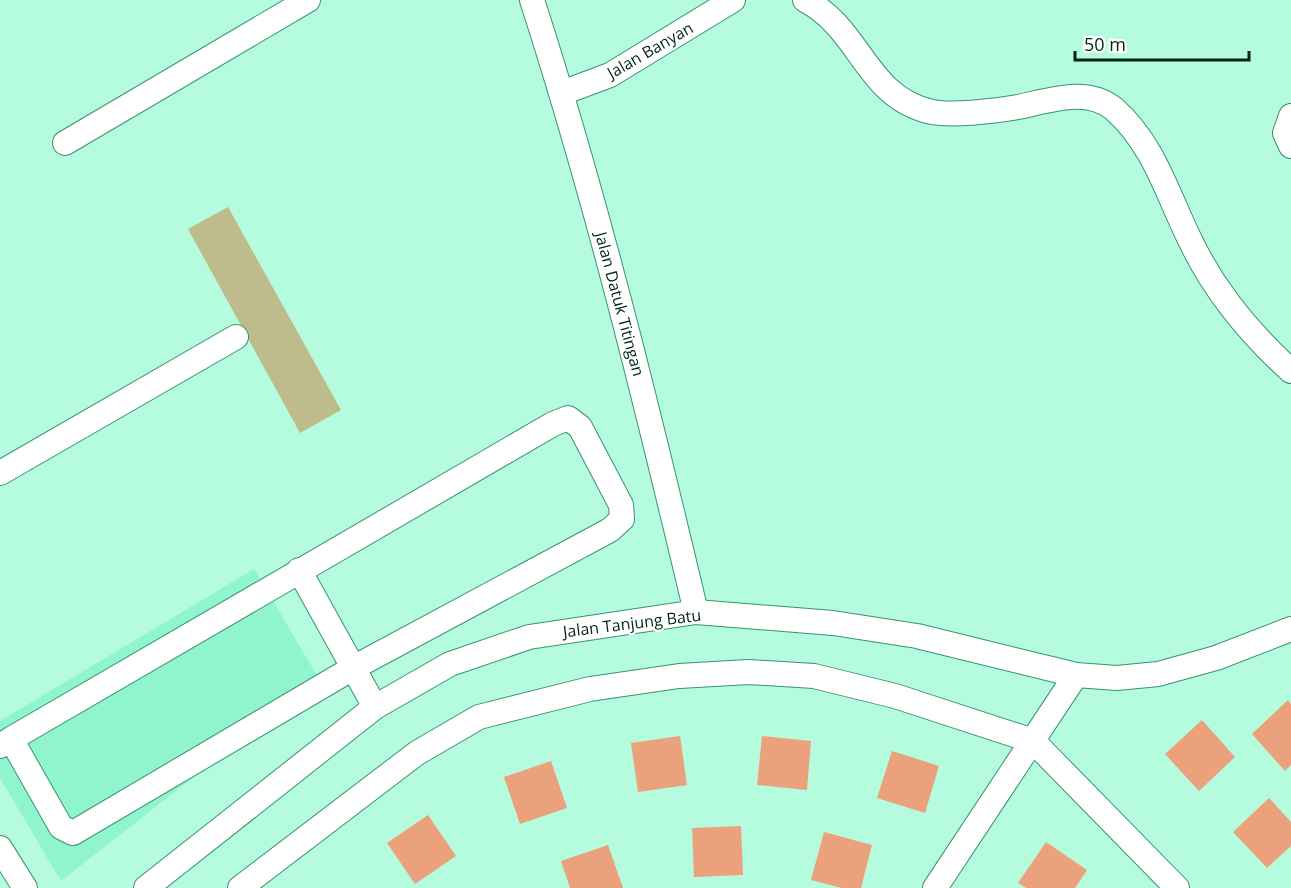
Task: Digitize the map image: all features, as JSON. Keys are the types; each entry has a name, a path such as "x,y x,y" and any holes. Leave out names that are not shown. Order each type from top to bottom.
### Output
{"street":[{"path":"64,143 308,0"},
{"name":"Jalan Datuk Titingan","path":"532,0 562,93 629,332 696,612"},
{"name":"Jalan Banyan","path":"562,93 610,75 733,0"},
{"path":"806,0 845,32 879,82 905,104 934,112 974,111 1083,96 1111,107 1137,130 1192,244 1222,296 1257,338 1291,370"},
{"path":"1291,116 1285,133 1291,146"},
{"path":"0,473 236,337"},
{"path":"568,418 580,427 621,505 622,519 610,530 354,668 73,833 61,827 5,743 299,570 553,424 568,418"},
{"path":"299,570 375,707"},
{"name":"Jalan Tanjung Batu","path":"146,888 375,707 450,664 529,637 696,612 822,622 917,636 1076,675 1117,678 1158,675 1216,658 1291,629"},
{"path":"240,888 417,753 447,733 479,717 590,688 679,676 748,672 814,676 895,696 1033,741 1177,888"},
{"path":"935,888 1076,675"},
{"path":"0,848 25,888"}],"shaded area":[{"path":"228,207 341,410 300,433 188,229"},
{"path":"254,569 328,694 218,758 61,881 0,778 0,721"}],"building":[{"path":"1288,700 1291,704 1291,765 1285,771 1252,734"},
{"path":"1202,720 1235,757 1199,791 1165,754"},
{"path":"680,736 687,785 638,792 631,743"},
{"path":"762,736 811,741 807,790 757,785"},
{"path":"892,751 939,766 925,813 877,798"},
{"path":"551,761 567,808 520,824 504,777"},
{"path":"1269,798 1291,822 1291,846 1267,868 1233,832"},
{"path":"428,815 456,856 415,884 387,843"},
{"path":"741,826 743,875 694,877 692,828"},
{"path":"824,832 872,845 861,888 842,888 811,880"},
{"path":"1046,842 1087,870 1075,888 1026,888 1018,883"},
{"path":"608,845 623,888 570,888 561,861"}]}
